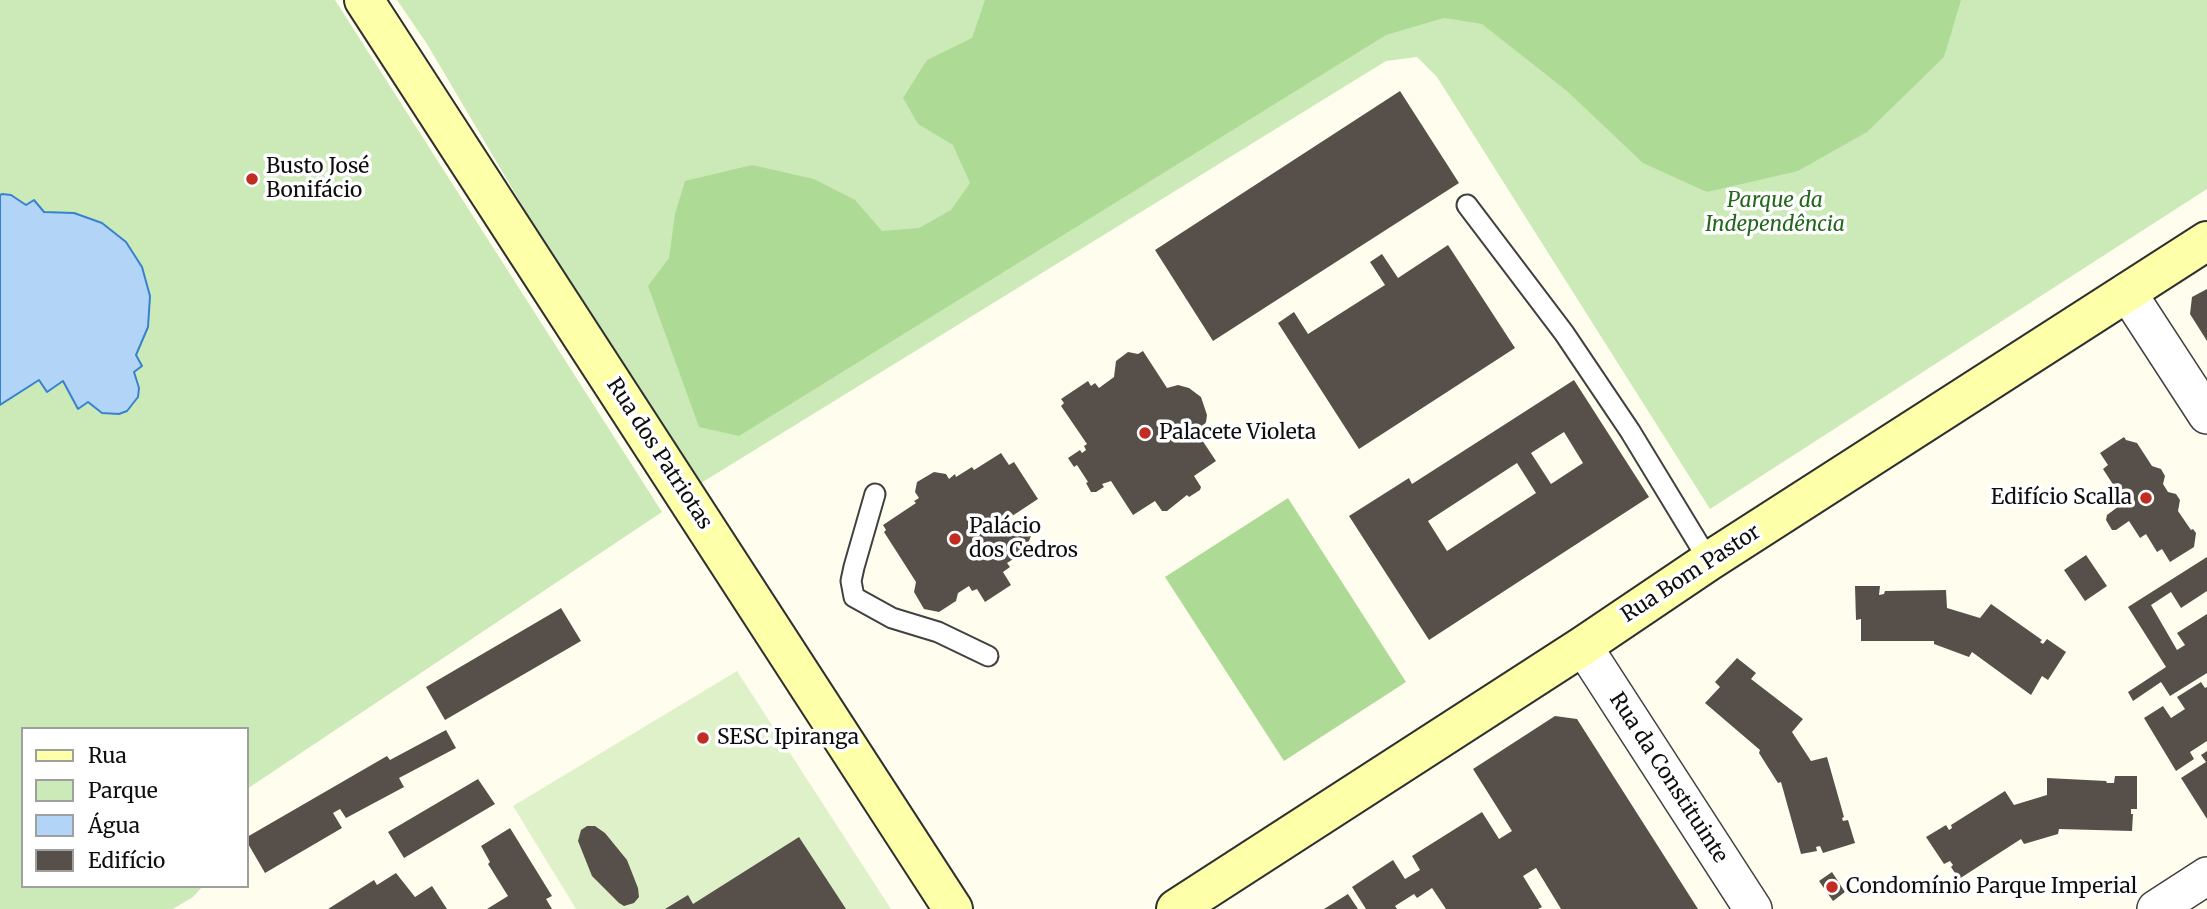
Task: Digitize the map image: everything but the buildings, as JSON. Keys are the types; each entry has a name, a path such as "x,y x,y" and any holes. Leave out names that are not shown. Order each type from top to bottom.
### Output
{"main road":[{"name":"Rua dos Patriotas","path":"364,0 953,909"},
{"name":"Rua Bom Pastor","path":"1176,909 1583,646 1709,561 2207,241"}],"street":[{"path":"2127,292 2207,415"},
{"name":"Rua da Constituinte","path":"1583,646 1753,909"},
{"path":"2156,909 2207,876"}],"lane":[{"path":"1467,205 1563,333 1615,409 1709,561"},
{"path":"875,494 853,566 851,581 854,597 892,618 938,632 988,656"}],"green space":[{"path":"0,0 335,0 662,512 248,788 248,727 21,727 21,888 201,888 193,897 173,909 0,909"},
{"name":"Parque da Independência","path":"397,0 2207,0 2207,189 1710,509 1437,77 1417,57 1386,61 693,488 643,410 427,44"},
{"path":"985,0 1961,0 1944,57 1867,132 1798,171 1707,192 1643,163 1567,91 1482,24 1444,18 1386,35 739,436 699,427 648,286 669,258 675,214 685,181 752,165 814,179 855,200 882,231 919,228 951,210 970,183 953,145 918,124 903,98 927,60 972,38"},
{"path":"1288,498 1406,682 1284,761 1165,577"},
{"name":"SESC Ipiranga","path":"737,671 891,909 576,909 513,806"}],"water":[{"path":"2,194 11,195 26,205 34,200 44,212 74,213 102,223 126,242 142,267 150,296 148,327 136,355 142,366 134,372 139,388 138,397 127,411 119,414 102,413 88,402 78,409 63,381 47,392 39,380 0,405"}],"place":[{"name":"Busto José Bonifácio","path":"252,179"},
{"name":"Palacete Violeta","path":"1145,433"},
{"name":"Edifício Scalla","path":"2146,498"},
{"name":"Palácio dos Cedros","path":"955,539"},
{"name":"SESC Ipiranga","path":"703,738"},
{"name":"Condomínio Parque Imperial","path":"1832,887"}]}
